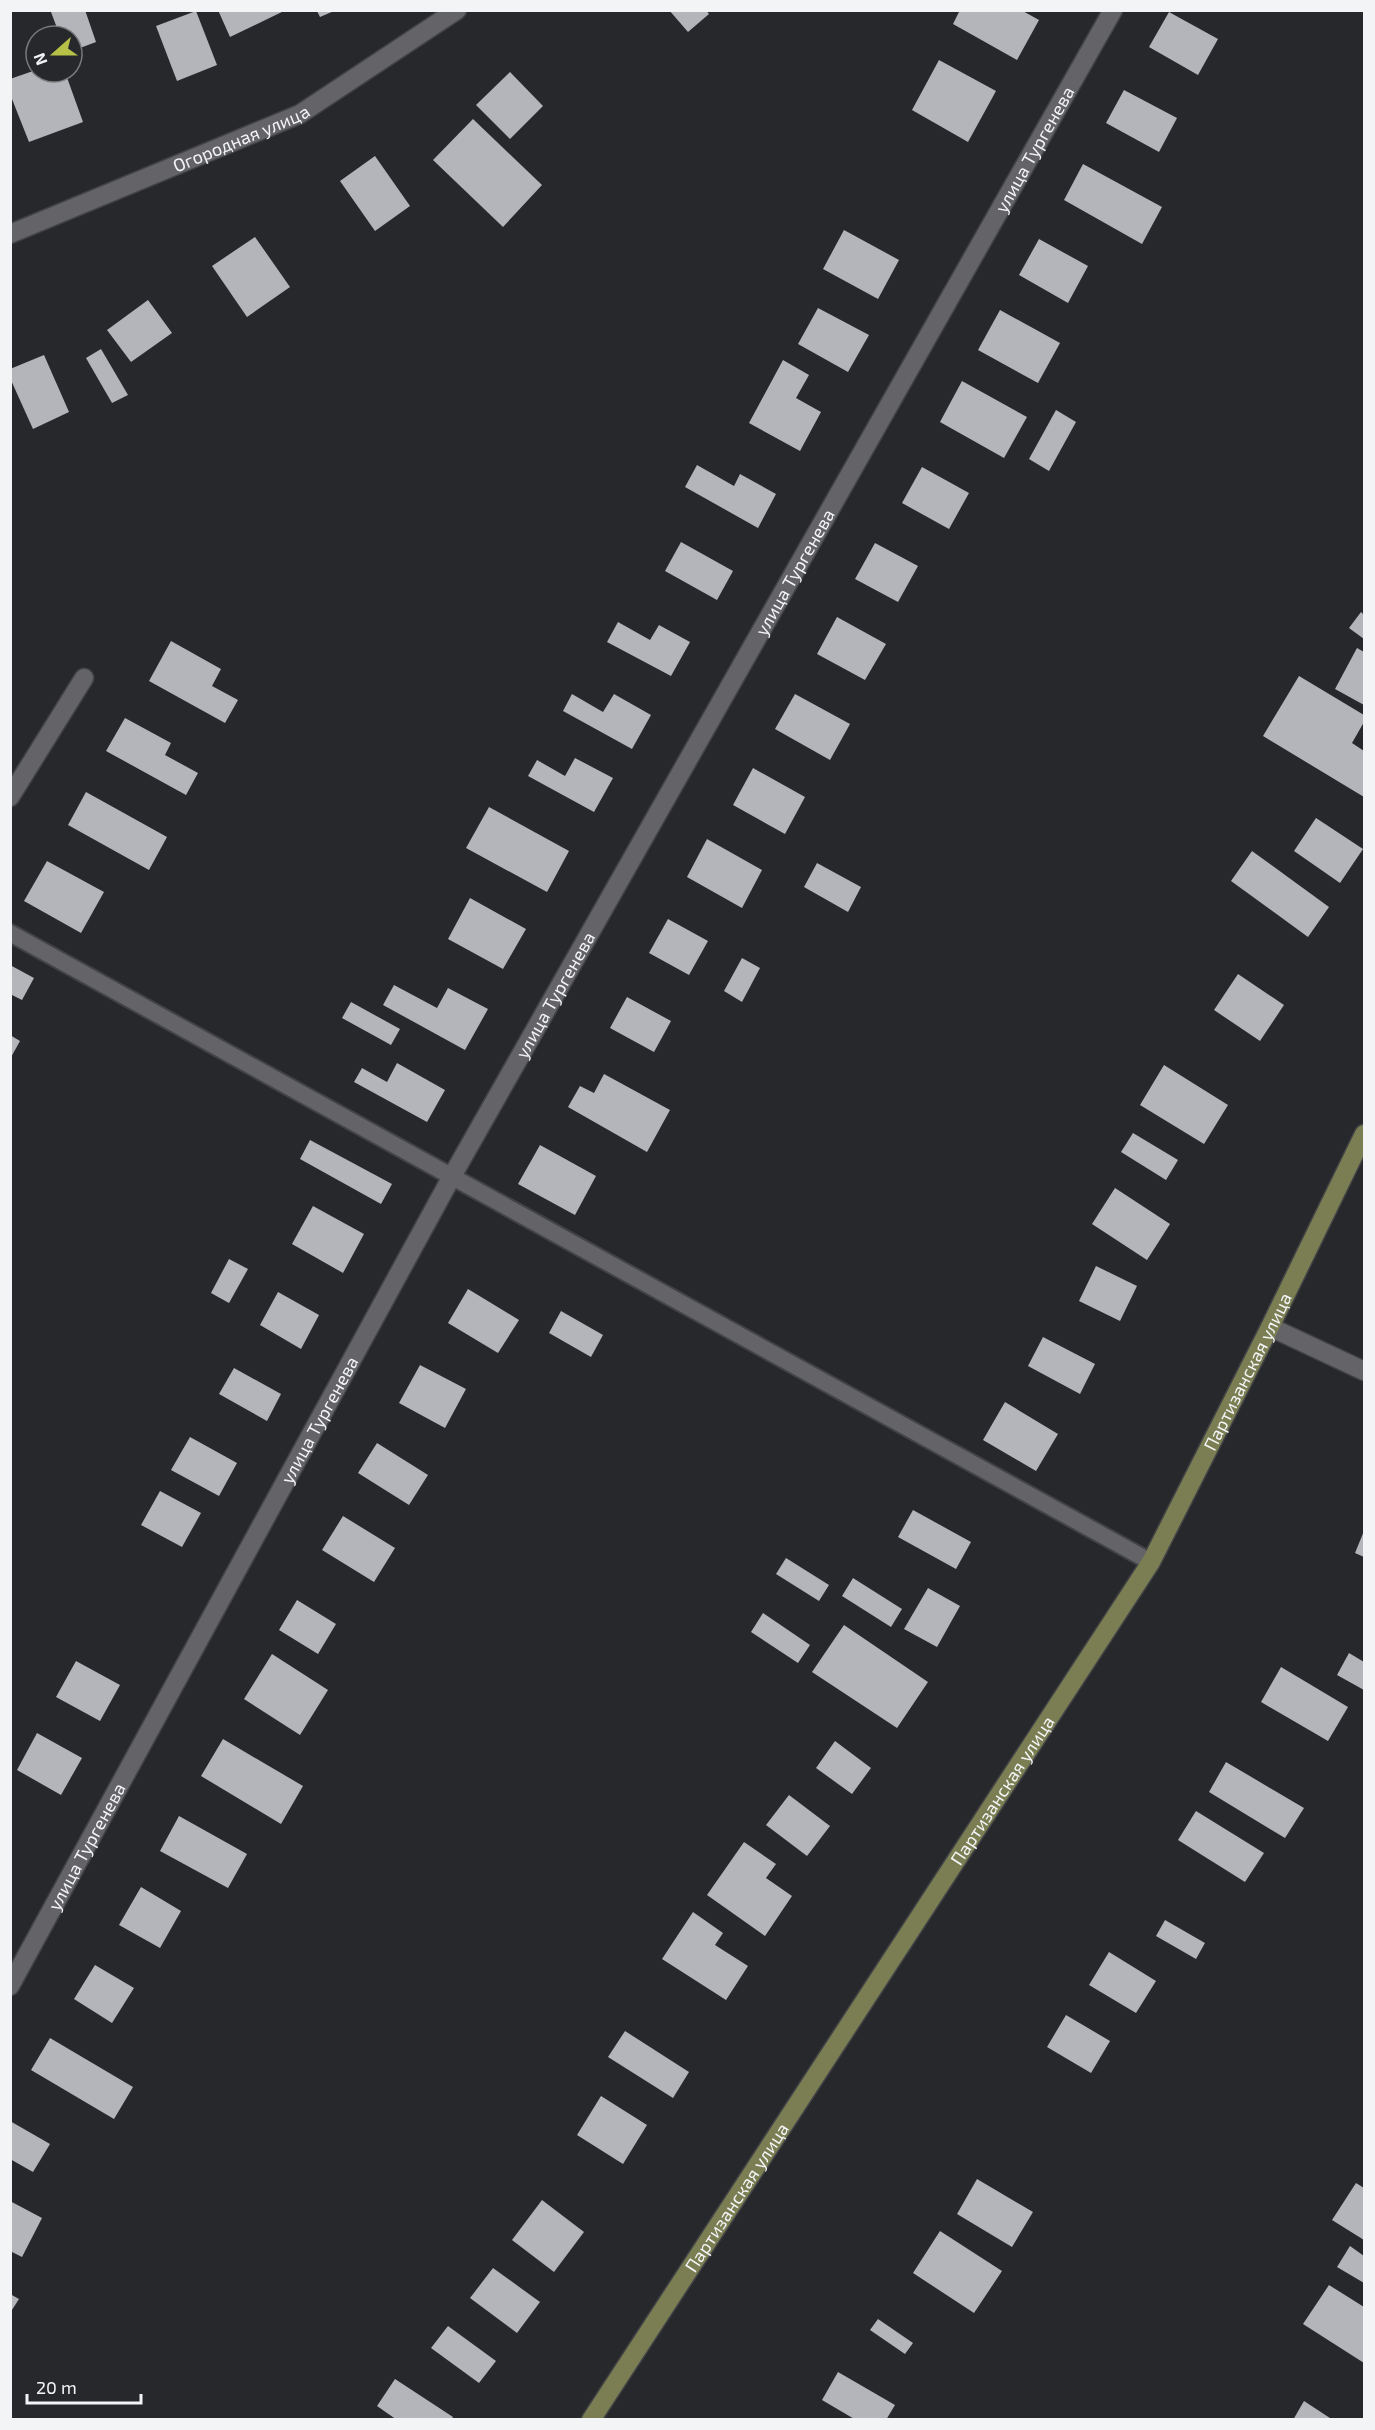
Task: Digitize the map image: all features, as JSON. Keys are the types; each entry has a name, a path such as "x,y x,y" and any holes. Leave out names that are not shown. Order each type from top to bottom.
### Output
{"street":[{"name":"Огородная улица","path":"10,234 300,114 457,10"},
{"name":"улица Тургенева","path":"10,1986 451,1178 1113,10"},
{"path":"10,797 84,678"},
{"name":"Партизанская улица","path":"591,2420 1151,1562 1365,1134"},
{"path":"1270,1327 1365,1371"}],"lane":[{"path":"10,933 1151,1562"}],"building":[{"path":"54,10 85,10 96,42 84,46 84,24 56,24 51,12"},
{"path":"218,10 286,10 230,37"},
{"path":"669,10 706,10 709,14 688,32"},
{"path":"960,10 1021,10 1039,20 1017,60 953,24"},
{"path":"196,11 217,65 177,81 156,26"},
{"path":"317,11 334,11 320,17"},
{"path":"1169,12 1218,39 1198,75 1149,47"},
{"path":"939,60 996,91 968,142 912,110"},
{"path":"510,72 543,106 510,139 476,105"},
{"path":"24,74 24,84 69,84 83,122 29,142 10,94 10,79"},
{"path":"1124,90 1177,118 1159,152 1106,123"},
{"path":"473,119 542,185 503,227 433,160"},
{"path":"375,156 410,206 375,231 340,181"},
{"path":"1083,164 1162,207 1142,244 1064,200"},
{"path":"844,230 899,260 878,299 823,269"},
{"path":"255,237 290,287 247,317 212,266"},
{"path":"1039,239 1088,266 1068,303 1019,275"},
{"path":"148,300 172,333 131,362 107,330"},
{"path":"818,308 869,335 848,372 798,344"},
{"path":"1000,310 1060,343 1038,383 978,350"},
{"path":"101,349 128,395 112,403 86,358"},
{"path":"44,355 69,412 33,429 10,378 10,369"},
{"path":"783,360 809,375 796,398 821,412 800,451 749,423"},
{"path":"962,381 1027,417 1004,458 940,422"},
{"path":"1056,410 1076,422 1049,471 1029,459"},
{"path":"697,465 734,486 740,474 776,494 758,528 685,487"},
{"path":"922,467 969,493 949,529 902,503"},
{"path":"681,542 733,571 717,600 665,571"},
{"path":"875,543 918,566 898,602 855,579"},
{"path":"1361,612 1364,615 1364,639 1349,628"},
{"path":"837,617 886,644 865,680 817,654"},
{"path":"618,622 650,640 659,625 690,642 671,676 607,642"},
{"path":"171,641 221,669 212,686 238,700 225,723 149,681"},
{"path":"1357,648 1364,652 1364,705 1335,689"},
{"path":"1299,676 1364,715 1364,722 1352,743 1364,751 1364,797 1263,736"},
{"path":"572,694 603,712 614,694 651,715 632,749 563,711"},
{"path":"795,694 850,724 830,760 775,729"},
{"path":"125,718 171,743 165,755 198,773 186,795 106,751"},
{"path":"575,758 613,778 594,812 528,776 537,760 565,776"},
{"path":"753,768 805,797 785,834 733,805"},
{"path":"86,792 167,837 149,870 68,825"},
{"path":"489,807 569,851 547,892 466,848"},
{"path":"1316,818 1363,849 1340,883 1294,851"},
{"path":"707,839 762,870 742,908 687,877"},
{"path":"1252,851 1329,907 1308,937 1231,881"},
{"path":"47,861 104,892 81,933 24,901"},
{"path":"817,863 861,887 848,912 804,887"},
{"path":"470,898 526,929 503,969 448,939"},
{"path":"668,919 708,941 689,975 649,953"},
{"path":"742,958 760,968 742,1002 724,991"},
{"path":"10,965 34,978 22,1000 10,994"},
{"path":"1238,974 1284,1005 1260,1041 1214,1010"},
{"path":"394,985 437,1008 448,988 488,1009 465,1050 383,1005"},
{"path":"627,997 671,1021 654,1052 610,1028"},
{"path":"351,1002 400,1029 391,1045 342,1018"},
{"path":"10,1035 20,1041 10,1059"},
{"path":"397,1063 445,1090 427,1122 354,1082 362,1068 387,1082"},
{"path":"1164,1065 1228,1105 1204,1144 1140,1105"},
{"path":"604,1074 670,1110 647,1152 568,1107 580,1086 594,1093"},
{"path":"1133,1133 1178,1160 1166,1180 1121,1152"},
{"path":"310,1140 392,1184 381,1204 300,1159"},
{"path":"540,1145 596,1176 575,1215 518,1184"},
{"path":"1115,1188 1170,1224 1147,1260 1092,1224"},
{"path":"313,1206 364,1234 343,1273 292,1244"},
{"path":"229,1259 248,1269 229,1303 211,1293"},
{"path":"1096,1266 1137,1286 1120,1321 1079,1301"},
{"path":"468,1289 519,1320 498,1353 448,1323"},
{"path":"278,1292 319,1315 301,1349 260,1325"},
{"path":"561,1311 603,1335 591,1357 549,1333"},
{"path":"1043,1337 1095,1364 1080,1394 1028,1366"},
{"path":"420,1365 466,1389 445,1428 399,1403"},
{"path":"234,1368 281,1394 267,1421 219,1394"},
{"path":"1005,1402 1058,1434 1036,1471 983,1440"},
{"path":"190,1437 237,1463 219,1496 171,1470"},
{"path":"377,1443 428,1475 409,1505 358,1473"},
{"path":"160,1491 201,1513 182,1547 141,1525"},
{"path":"913,1510 971,1542 956,1569 898,1537"},
{"path":"343,1516 395,1548 374,1582 322,1550"},
{"path":"1364,1531 1364,1557 1355,1553"},
{"path":"786,1558 829,1585 819,1601 776,1574"},
{"path":"853,1578 902,1609 891,1627 842,1596"},
{"path":"928,1588 960,1606 937,1647 904,1629"},
{"path":"297,1600 336,1624 318,1654 279,1630"},
{"path":"763,1613 810,1645 798,1663 751,1632"},
{"path":"844,1625 928,1682 897,1728 812,1672"},
{"path":"1349,1653 1364,1662 1364,1690 1337,1675"},
{"path":"272,1654 328,1690 300,1735 244,1699"},
{"path":"76,1661 120,1685 100,1721 56,1697"},
{"path":"1281,1667 1348,1707 1328,1741 1261,1702"},
{"path":"37,1733 82,1758 61,1795 17,1770"},
{"path":"223,1739 303,1786 281,1824 201,1776"},
{"path":"835,1741 871,1768 852,1794 816,1768"},
{"path":"1226,1762 1304,1808 1285,1838 1209,1792"},
{"path":"789,1795 830,1826 807,1856 766,1825"},
{"path":"1196,1811 1264,1853 1245,1882 1178,1840"},
{"path":"179,1816 247,1854 228,1888 160,1851"},
{"path":"744,1842 776,1864 766,1878 792,1896 765,1936 707,1895"},
{"path":"141,1887 181,1911 160,1948 119,1925"},
{"path":"693,1912 723,1933 715,1945 748,1966 726,2000 662,1959"},
{"path":"1165,1920 1205,1943 1196,1959 1156,1936"},
{"path":"1109,1952 1156,1981 1136,2013 1089,1985"},
{"path":"95,1965 134,1988 112,2023 74,1999"},
{"path":"1066,2015 1110,2041 1091,2073 1047,2047"},
{"path":"625,2031 689,2072 673,2098 608,2057"},
{"path":"50,2038 133,2087 114,2119 31,2070"},
{"path":"601,2096 647,2125 623,2164 577,2135"},
{"path":"10,2121 50,2144 33,2172 10,2159"},
{"path":"977,2179 1033,2212 1012,2247 957,2214"},
{"path":"1356,2183 1364,2188 1364,2240 1332,2220"},
{"path":"542,2200 584,2232 554,2272 512,2240"},
{"path":"10,2201 42,2218 22,2257 10,2251"},
{"path":"940,2231 1002,2271 974,2313 913,2273"},
{"path":"1350,2246 1364,2256 1364,2283 1337,2267"},
{"path":"493,2268 540,2302 517,2333 470,2298"},
{"path":"1329,2285 1364,2307 1364,2363 1303,2324"},
{"path":"10,2294 19,2299 10,2313"},
{"path":"878,2319 913,2343 905,2354 870,2330"},
{"path":"448,2326 496,2361 479,2383 431,2348"},
{"path":"838,2372 895,2405 886,2420 856,2420 822,2400"},
{"path":"395,2379 453,2417 451,2420 397,2420 377,2406"},
{"path":"1304,2401 1333,2420 1293,2420"}]}
